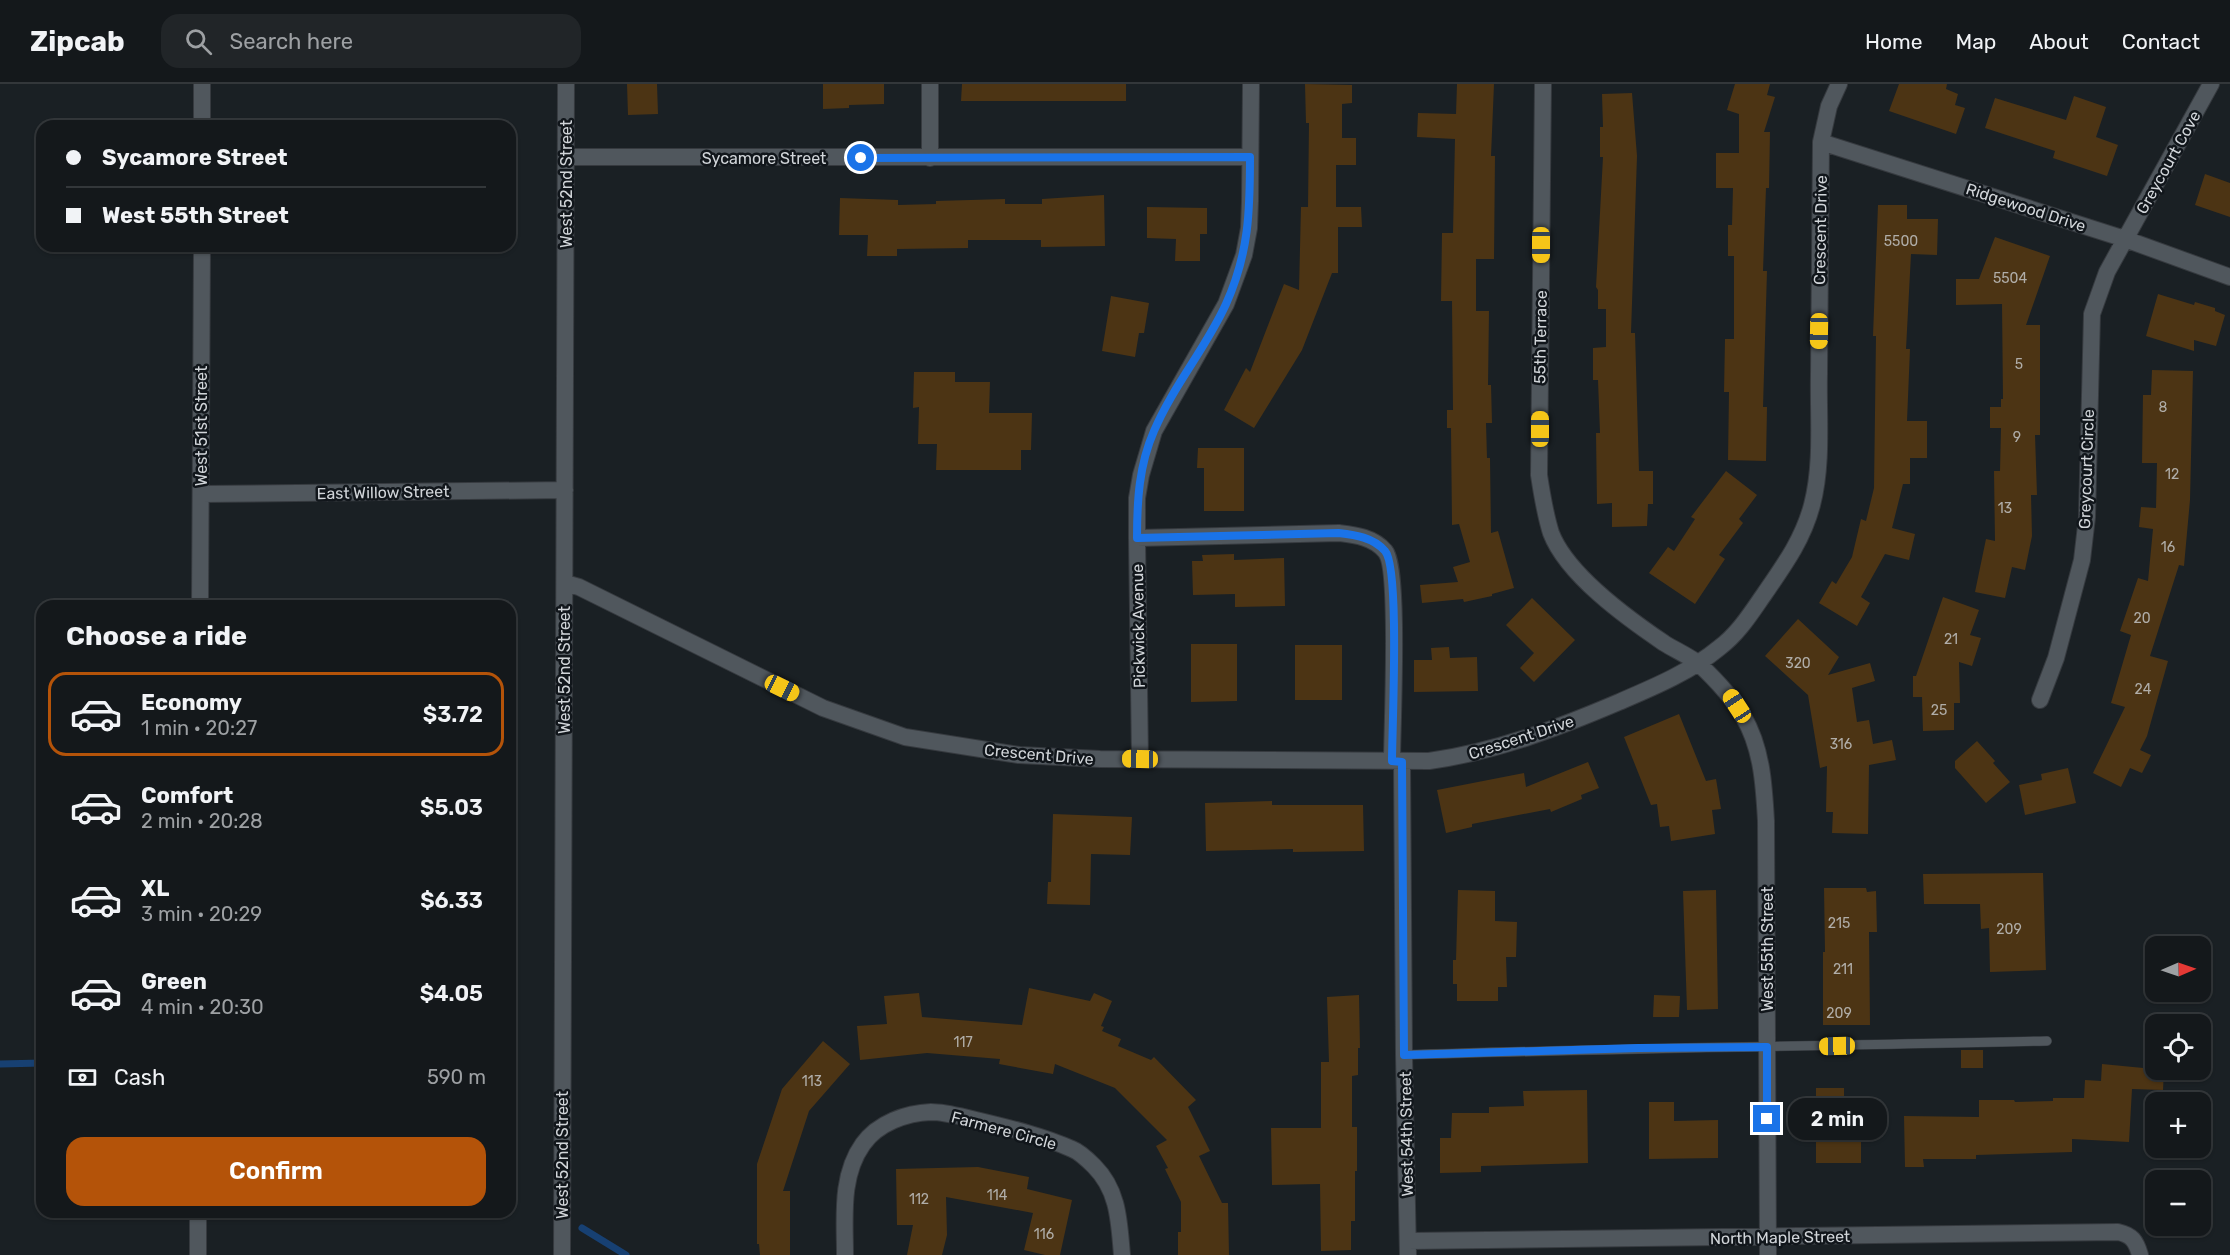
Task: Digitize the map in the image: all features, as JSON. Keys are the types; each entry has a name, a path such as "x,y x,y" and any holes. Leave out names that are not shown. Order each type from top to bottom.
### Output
{"street":[{"path":"202,84 202,120"},
{"name":"West 52nd Street","path":"562,1255 566,84"},
{"path":"930,84 930,158"},
{"name":"Pickwick Avenue","path":"1140,759 1137,498 1154,431 1226,304 1244,255 1249,228 1251,84"},
{"name":"55th Terrace","path":"1543,84 1539,475 1544,506 1552,534 1562,553 1579,574 1600,595 1664,642 1698,663"},
{"name":"Crescent Drive","path":"565,583 579,587 823,708 905,737 1019,754 1140,759 1429,761 1467,756 1492,749 1591,714 1650,689 1698,663 1720,648 1741,629 1795,550 1805,530 1813,503 1818,449 1821,142 1829,106 1839,84"},
{"name":"Greycourt Cove","path":"2125,239 2211,84"},
{"name":"Ridgewood Drive","path":"1821,142 2125,239 2230,277"},
{"name":"Sycamore Street","path":"566,157 1250,157"},
{"name":"Greycourt Circle","path":"2040,700 2056,658 2082,560 2086,517 2092,314 2107,272 2125,239"},
{"name":"West 51st Street","path":"201,600 202,252"},
{"name":"East Willow Street","path":"201,494 565,490"},
{"name":"West 54th Street","path":"1137,538 1338,533 1361,536 1374,542 1389,557 1393,582 1408,1248"},
{"name":"West 55th Street","path":"1698,663 1730,696 1744,716 1759,754 1763,777 1766,821 1768,1255"},
{"name":"Farmere Circle","path":"845,1255 847,1183 858,1152 869,1137 888,1123 907,1116 932,1112 1004,1126 1074,1150 1095,1166 1110,1187 1118,1210 1122,1255"},
{"path":"198,1218 198,1255"},
{"name":"North Maple Street","path":"1408,1248 1768,1237 2118,1232 2128,1234 2136,1241 2140,1255"}],"lane":[{"path":"1404,1055 1638,1048 2047,1041"}],"building":[{"path":"627,84 657,84 658,114 628,115"},
{"path":"823,84 884,84 884,104 849,105 849,108 823,109"},
{"path":"962,84 1126,84 1126,101 961,101"},
{"path":"1305,84 1352,85 1352,103 1342,104 1342,138 1356,138 1356,165 1336,165 1336,207 1361,207 1362,227 1338,227 1338,273 1332,273 1302,350 1254,428 1224,410 1246,368 1250,372 1284,284 1299,290 1301,207 1308,207 1309,123 1306,123"},
{"path":"1457,84 1494,84 1491,156 1495,156 1494,259 1476,259 1476,311 1489,311 1488,385 1491,385 1492,423 1486,423 1487,458 1490,458 1491,533 1498,531 1514,588 1464,602 1463,599 1422,603 1420,585 1458,582 1453,567 1470,562 1459,524 1452,525 1451,428 1447,428 1447,410 1453,410 1452,301 1441,301 1442,233 1453,233 1455,139 1417,137 1418,113 1456,114"},
{"path":"1735,84 1770,84 1767,95 1775,97 1764,132 1770,132 1769,188 1766,188 1763,271 1767,271 1763,407 1767,407 1766,461 1728,460 1729,392 1724,392 1725,339 1734,339 1734,256 1728,256 1728,225 1732,225 1733,188 1716,188 1716,153 1739,153 1739,114 1727,110"},
{"path":"1899,84 1947,84 1946,89 1958,94 1955,105 1965,108 1956,134 1889,111"},
{"path":"1632,93 1637,156 1631,333 1635,333 1639,471 1653,471 1653,504 1648,504 1647,526 1612,527 1612,503 1597,504 1596,433 1600,433 1598,380 1593,380 1593,348 1606,347 1606,309 1598,309 1596,287 1603,157 1600,157 1600,127 1603,127 1602,94"},
{"path":"2074,96 2106,107 2096,137 2118,145 2107,176 2053,158 2055,151 1985,128 1995,98 2066,120"},
{"path":"2205,174 2230,183 2230,217 2195,205"},
{"path":"1104,195 1105,246 1041,247 1041,240 968,240 968,248 897,249 897,256 867,256 868,235 839,235 840,198 898,200 898,205 936,204 936,201 1005,199 1005,204 1042,204 1042,199"},
{"path":"1878,205 1907,205 1907,219 1938,219 1937,255 1911,254 1906,349 1910,349 1907,421 1927,421 1927,458 1910,458 1910,484 1903,484 1892,528 1915,534 1909,560 1885,554 1861,597 1870,603 1857,626 1819,603 1832,581 1836,584 1852,557 1861,519 1866,521 1874,488 1876,336 1873,336"},
{"path":"1147,207 1207,208 1207,234 1200,234 1200,261 1175,261 1176,239 1147,238"},
{"path":"1995,237 2050,256 2026,325 2040,325 2040,435 2035,435 2037,495 2031,495 2032,536 2025,570 2012,567 2005,598 1975,592 1986,539 1995,541 1994,471 2000,471 2001,428 1990,428 1990,407 2001,407 2001,399 2003,399 2002,304 1956,305 1956,279 1979,279"},
{"path":"2158,294 2194,305 2195,302 2215,308 2215,311 2225,315 2216,346 2194,340 2194,351 2146,336"},
{"path":"1111,296 1149,303 1144,333 1139,333 1135,357 1102,351"},
{"path":"2152,370 2193,371 2190,500 2184,566 2179,565 2150,656 2168,661 2147,736 2140,750 2151,755 2142,773 2130,768 2121,787 2093,773 2125,707 2111,703 2131,635 2120,631 2138,578 2148,581 2153,529 2139,527 2141,507 2156,508 2157,463 2142,463 2143,395 2151,395"},
{"path":"914,372 955,372 955,382 990,382 989,413 1032,413 1031,450 1021,450 1021,470 936,470 937,444 918,444 919,407 913,408"},
{"path":"1198,448 1244,448 1244,511 1204,511 1204,468 1197,468"},
{"path":"1726,471 1757,495 1739,519 1743,523 1719,555 1725,559 1695,604 1649,573 1668,547 1674,551 1695,519 1691,517"},
{"path":"1234,554 1234,560 1284,558 1285,606 1235,607 1235,594 1193,595 1192,561 1203,561 1202,555"},
{"path":"1943,597 1979,610 1970,635 1981,638 1972,666 1959,662 1960,703 1954,703 1954,730 1923,731 1922,697 1913,697 1913,676 1916,676"},
{"path":"1532,598 1575,640 1534,682 1520,668 1534,653 1506,625"},
{"path":"1798,619 1839,657 1828,675 1870,663 1875,681 1852,688 1857,722 1869,720 1873,744 1892,740 1896,760 1869,765 1868,834 1832,833 1833,812 1826,812 1827,766 1820,768 1808,695 1765,656"},
{"path":"1191,644 1237,644 1237,701 1191,702"},
{"path":"1295,645 1342,645 1342,700 1295,700"},
{"path":"1449,647 1450,658 1477,657 1478,691 1414,692 1414,660 1432,660 1431,648"},
{"path":"1679,714 1706,781 1716,779 1721,809 1712,810 1715,834 1671,841 1669,826 1660,827 1657,804 1651,805 1624,737"},
{"path":"1977,741 2010,782 1986,803 1955,768 1955,761"},
{"path":"1588,762 1599,788 1581,795 1582,799 1551,812 1550,809 1472,824 1472,827 1446,833 1437,790 1524,773 1526,787"},
{"path":"2068,768 2076,803 2025,815 2019,785 2042,780 2041,774"},
{"path":"1272,801 1272,805 1363,805 1364,851 1293,852 1293,849 1206,851 1205,803"},
{"path":"1053,814 1132,817 1130,855 1091,854 1090,905 1047,904 1048,882 1051,882"},
{"path":"2043,873 2046,970 1990,972 1989,928 1981,929 1980,904 1924,904 1923,874"},
{"path":"1824,888 1866,888 1867,892 1876,891 1877,932 1869,932 1870,1025 1823,1025"},
{"path":"1458,890 1495,891 1495,921 1517,922 1516,957 1506,957 1507,987 1498,987 1498,1001 1457,1001 1457,984 1453,984 1453,960 1456,960"},
{"path":"1716,890 1718,1009 1687,1010 1683,891"},
{"path":"1029,988 1090,1001 1094,993 1112,1001 1101,1026 1104,1027 1102,1031 1121,1039 1118,1046 1151,1060 1154,1057 1196,1100 1188,1107 1210,1151 1199,1156 1222,1203 1228,1203 1229,1255 1178,1255 1181,1202 1165,1169 1168,1168 1156,1146 1167,1140 1115,1088 1055,1064 1053,1074 999,1064 1000,1059 927,1053 860,1060 857,1026 887,1024 884,996 919,993 922,1017 1022,1025"},
{"path":"1359,995 1358,1075 1352,1076 1352,1127 1357,1127 1357,1171 1355,1171 1355,1221 1351,1221 1351,1250 1321,1251 1320,1184 1272,1185 1271,1128 1321,1128 1321,1062 1329,1062 1327,997"},
{"path":"1654,995 1680,996 1679,1017 1653,1017"},
{"path":"823,1041 850,1064 809,1111 783,1191 790,1191 790,1255 760,1255 759,1244 757,1244 757,1164 782,1089"},
{"path":"1961,1050 1983,1050 1983,1068 1961,1068"},
{"path":"2102,1064 2145,1068 2145,1080 2164,1080 2163,1090 2132,1089 2129,1142 2072,1139 2072,1152 1976,1155 1976,1159 1923,1159 1924,1167 1905,1167 1904,1116 1979,1117 1979,1100 2014,1100 2015,1102 2084,1098 2085,1080 2101,1081"},
{"path":"1816,1088 1844,1088 1844,1113 1861,1113 1861,1163 1816,1163"},
{"path":"1587,1090 1588,1163 1481,1166 1481,1172 1440,1173 1440,1138 1451,1138 1452,1113 1489,1113 1489,1107 1524,1106 1523,1091"},
{"path":"1649,1102 1674,1102 1674,1121 1718,1120 1718,1158 1649,1159"},
{"path":"978,1167 1029,1177 1027,1189 1072,1200 1060,1255 1045,1255 1024,1250 1033,1213 946,1197 947,1235 942,1255 907,1255 913,1225 897,1225 896,1169"}],"waterway":[{"path":"0,1064 36,1063"},
{"path":"582,1228 626,1255"}],"route":[{"path":"861,158 1250,157 1249,228 1244,255 1226,304 1167,404 1154,431 1145,459 1137,498 1137,538 1338,533 1361,536 1374,542 1389,557 1394,610 1392,761 1402,762 1404,1055 1638,1048 1767,1047 1767,1119"}]}
